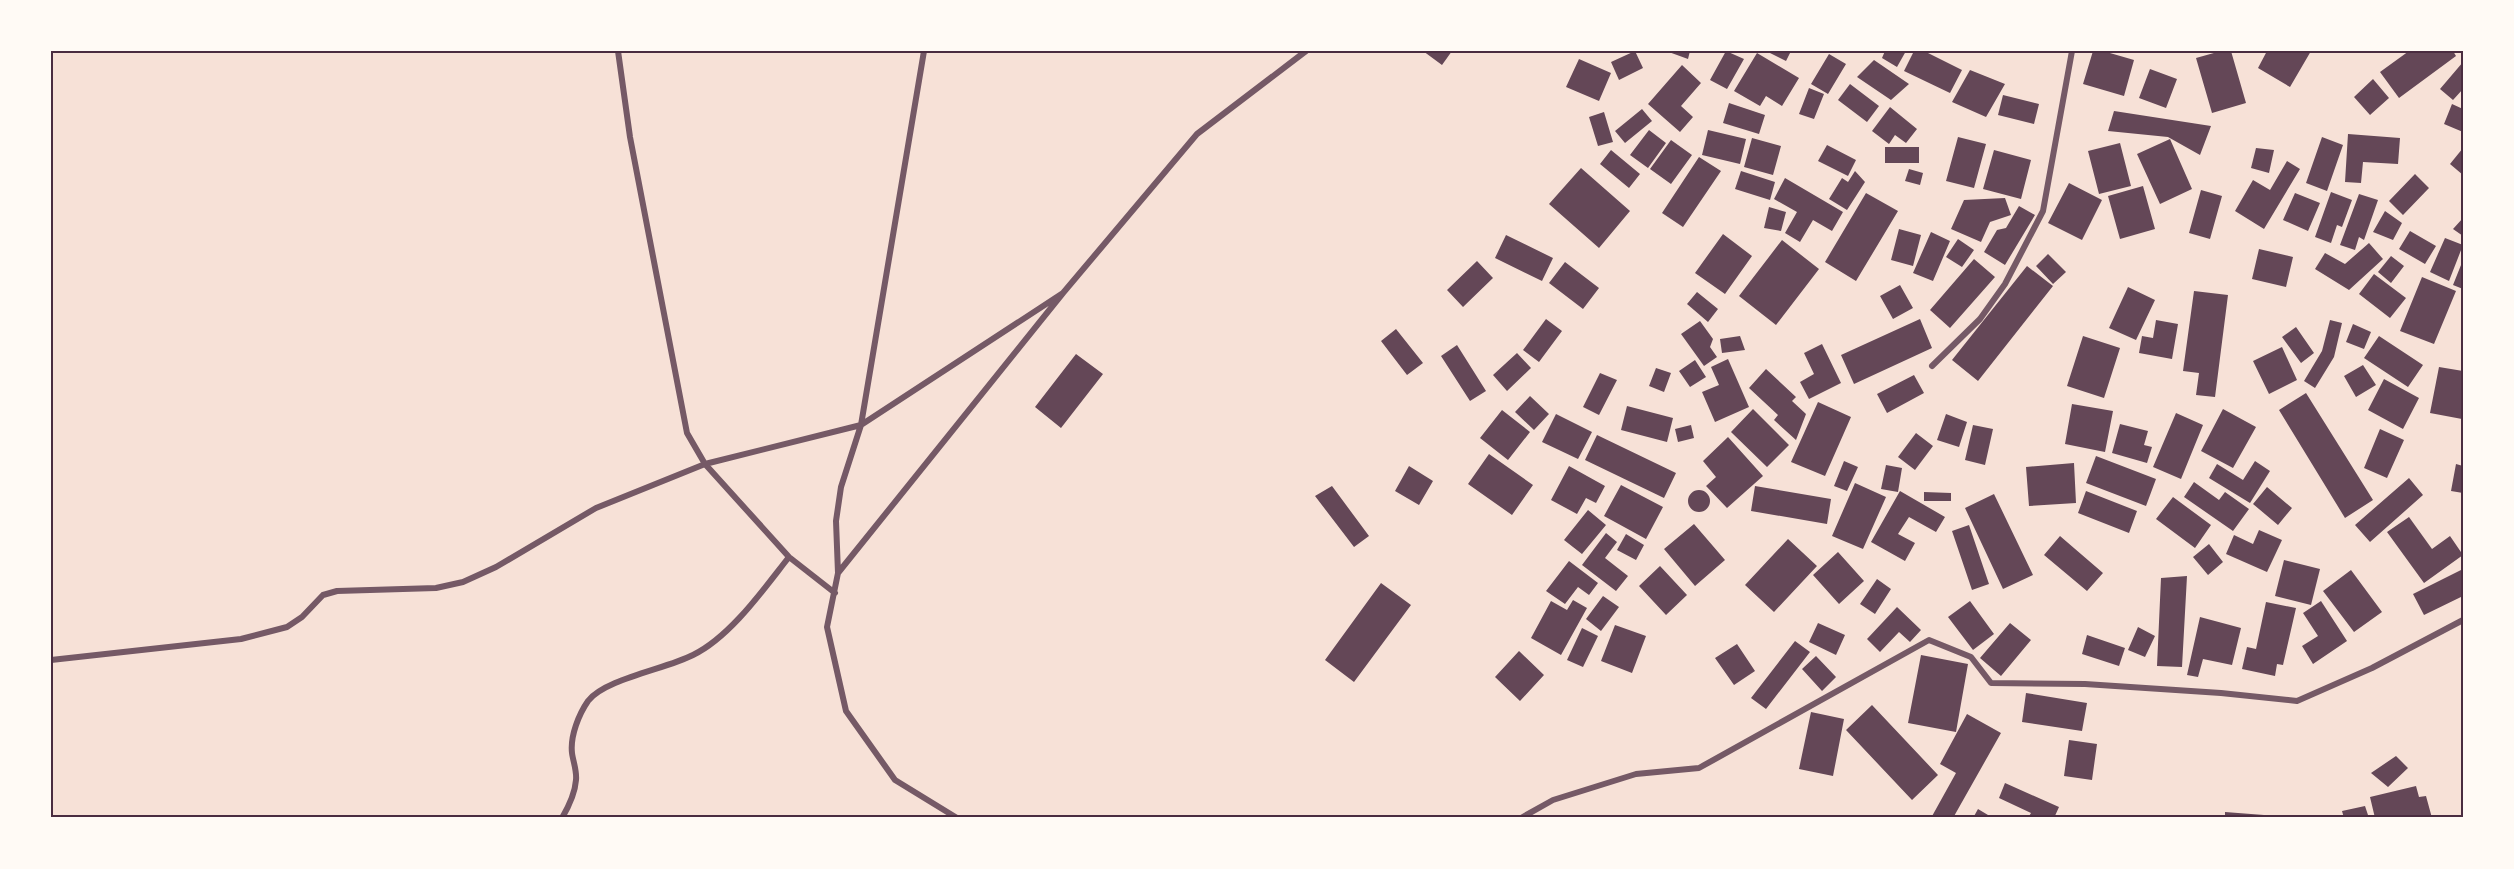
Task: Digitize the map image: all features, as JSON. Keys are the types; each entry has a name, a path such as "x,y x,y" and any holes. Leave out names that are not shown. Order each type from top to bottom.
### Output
{"street":[{"path":"618,51 630,137 687,433 705,464 789,557 835,593"},
{"path":"924,51 861,425 841,487 836,522 838,573 826,627 846,711 895,780 957,818"},
{"path":"838,573 1063,293 1197,134 1306,51"},
{"path":"1932,366 1986,310 2005,284 2043,211 2072,51"},
{"path":"51,660 241,639 287,627 323,595 337,591 436,588 463,582 496,567 596,508 705,464 861,425 1063,293"},
{"path":"561,818 572,799 576,779 571,750 576,723 589,699 613,684 658,670 695,655 737,622 789,557"},
{"path":"1521,818 1553,800 1636,774 1699,768 1929,640 1971,657 1991,682 2085,684 2221,693 2297,701 2372,668 2463,620"}],"building":[{"path":"1423,51 1452,51 1442,65"},
{"path":"1635,51 1643,68 1619,80 1611,62"},
{"path":"1666,51 1690,51 1688,59"},
{"path":"1726,51 1744,59 1727,89 1710,80"},
{"path":"1766,51 1791,51 1786,61"},
{"path":"1885,51 1906,51 1897,67 1882,58"},
{"path":"1914,51 1924,51 1962,70 1950,93 1904,71"},
{"path":"2093,51 2103,51 2134,60 2124,96 2083,84"},
{"path":"2221,51 2231,51 2246,103 2212,113 2196,58"},
{"path":"2267,51 2311,51 2290,87 2258,68"},
{"path":"2409,51 2453,51 2456,56 2399,98 2380,72"},
{"path":"1757,53 1799,78 1782,106 1766,96 1760,106 1734,91"},
{"path":"1829,54 1846,64 1828,94 1811,84"},
{"path":"1579,59 1611,73 1599,101 1566,87"},
{"path":"1874,60 1909,84 1891,100 1857,77"},
{"path":"2463,62 2463,89 2453,100 2440,89"},
{"path":"1682,65 1701,83 1681,106 1693,117 1680,132 1648,104"},
{"path":"2150,69 2177,79 2166,108 2139,98"},
{"path":"1970,70 2005,84 1986,117 1952,102"},
{"path":"2373,79 2389,98 2370,115 2354,97"},
{"path":"1850,84 1879,106 1867,122 1838,100"},
{"path":"1809,88 1824,94 1814,119 1799,114"},
{"path":"2003,95 2039,104 2034,124 1998,115"},
{"path":"1729,103 1765,115 1759,134 1723,123"},
{"path":"2452,104 2463,109 2463,132 2444,124"},
{"path":"1890,107 1917,129 1906,143 1895,135 1889,144 1872,131"},
{"path":"1642,109 1652,121 1625,143 1615,131"},
{"path":"2114,111 2211,126 2200,155 2168,137 2108,131"},
{"path":"1604,112 1613,142 1598,146 1589,117"},
{"path":"1649,130 1666,143 1648,168 1630,155"},
{"path":"1708,130 1746,139 1740,164 1702,155"},
{"path":"2348,134 2400,138 2398,164 2363,162 2361,183 2345,182"},
{"path":"1958,137 1986,144 1974,188 1946,181"},
{"path":"2322,137 2343,145 2327,191 2306,183"},
{"path":"1752,138 1781,146 1773,175 1744,167"},
{"path":"2170,139 2192,189 2160,204 2137,154"},
{"path":"1671,140 1692,155 1671,184 1650,169"},
{"path":"2120,143 2131,186 2099,194 2088,151"},
{"path":"1827,145 1856,160 1848,176 1818,161"},
{"path":"1885,147 1919,147 1919,163 1885,163"},
{"path":"2256,148 2274,150 2269,173 2251,168"},
{"path":"2463,148 2463,175 2450,164"},
{"path":"1611,150 1640,174 1629,188 1600,164"},
{"path":"1994,150 2031,160 2021,199 1983,189"},
{"path":"1699,157 1721,171 1683,227 1662,213"},
{"path":"2287,161 2300,169 2264,229 2235,211 2253,180 2270,190"},
{"path":"1581,168 1630,211 1599,248 1549,204"},
{"path":"1909,169 1923,173 1920,185 1905,181"},
{"path":"1741,171 1775,182 1770,200 1735,189"},
{"path":"1855,171 1865,182 1847,210 1829,199 1842,178 1848,182"},
{"path":"2415,174 2429,188 2403,215 2389,201"},
{"path":"1785,178 1843,212 1832,231 1813,220 1800,242 1785,233 1797,212 1774,199"},
{"path":"2069,183 2102,200 2082,240 2048,223"},
{"path":"2143,186 2155,229 2120,239 2108,196"},
{"path":"2201,190 2222,196 2210,239 2189,233"},
{"path":"2331,192 2352,200 2342,227 2337,225 2331,243 2315,237"},
{"path":"1866,193 1898,211 1856,281 1825,262"},
{"path":"2295,193 2320,203 2308,231 2283,220"},
{"path":"2359,194 2378,200 2364,240 2359,237 2355,250 2340,245"},
{"path":"2005,198 2011,215 1990,222 1981,242 1951,229 1964,200"},
{"path":"2019,206 2035,215 2005,265 1984,252 1997,230 2006,228"},
{"path":"1769,207 1786,212 1781,231 1764,228"},
{"path":"2385,211 2402,223 2393,240 2373,232"},
{"path":"2463,218 2463,236 2453,229"},
{"path":"1899,229 1921,235 1913,266 1891,260"},
{"path":"2410,231 2436,246 2425,264 2399,249"},
{"path":"1931,232 1950,241 1933,281 1913,273"},
{"path":"1723,234 1752,256 1725,294 1695,273"},
{"path":"1506,235 1553,258 1542,281 1495,258"},
{"path":"2445,238 2463,245 2449,281 2430,272"},
{"path":"1958,239 1974,250 1962,267 1946,257"},
{"path":"1782,240 1819,269 1776,325 1739,296"},
{"path":"2369,243 2383,259 2349,290 2315,269 2325,253 2345,264"},
{"path":"2259,249 2293,257 2286,287 2252,279"},
{"path":"2048,254 2066,272 2053,284 2036,266"},
{"path":"2391,256 2404,266 2391,283 2378,272"},
{"path":"1974,259 1995,277 1950,328 1930,310"},
{"path":"2463,260 2463,289 2453,285"},
{"path":"1477,261 1493,278 1463,307 1447,290"},
{"path":"1565,262 1599,288 1583,309 1549,283"},
{"path":"2027,266 2053,286 1978,381 1952,360"},
{"path":"2374,274 2406,298 2390,318 2359,294"},
{"path":"2422,277 2456,291 2434,344 2400,331"},
{"path":"1900,285 1913,308 1893,319 1880,296"},
{"path":"2128,287 2155,300 2136,340 2109,328"},
{"path":"2194,291 2228,295 2215,397 2196,395 2199,373 2183,371"},
{"path":"1697,292 1718,309 1708,322 1687,304"},
{"path":"1546,319 1562,331 1539,362 1523,350"},
{"path":"1920,319 1932,348 1854,384 1841,355"},
{"path":"2156,320 2178,324 2172,359 2139,353 2142,336 2153,338"},
{"path":"2330,320 2342,323 2334,357 2315,388 2304,381 2322,351"},
{"path":"1700,321 1713,339 1710,347 1717,357 1704,366 1681,334"},
{"path":"2353,324 2371,332 2364,349 2346,342"},
{"path":"2296,327 2314,353 2301,363 2282,337"},
{"path":"1396,329 1423,363 1407,375 1381,341"},
{"path":"1740,336 1745,350 1722,353 1720,339"},
{"path":"2083,336 2120,348 2104,398 2067,386"},
{"path":"2379,336 2423,365 2408,387 2364,358"},
{"path":"1822,344 1841,383 1809,399 1800,382 1814,374 1804,353"},
{"path":"1457,345 1486,391 1470,401 1441,356"},
{"path":"2282,347 2297,380 2269,394 2253,361"},
{"path":"1517,353 1531,368 1507,391 1493,375"},
{"path":"1076,354 1103,374 1061,428 1035,407"},
{"path":"1728,359 1749,407 1715,422 1702,392 1719,385 1711,367"},
{"path":"1695,360 1706,377 1690,387 1679,371"},
{"path":"2363,365 2376,385 2356,397 2344,376"},
{"path":"2439,367 2463,371 2462,419 2430,413"},
{"path":"1656,368 1671,373 1664,392 1649,386"},
{"path":"1766,369 1796,397 1792,401 1806,414 1796,440 1774,420 1778,415 1749,388"},
{"path":"1600,373 1617,380 1599,415 1583,407"},
{"path":"1914,375 1924,393 1887,413 1877,394"},
{"path":"2384,379 2419,398 2403,429 2368,410"},
{"path":"2306,393 2373,500 2345,518 2279,410"},
{"path":"1530,396 1549,414 1534,430 1515,412"},
{"path":"1818,402 1851,417 1825,476 1791,462"},
{"path":"2072,404 2113,411 2105,452 2065,444"},
{"path":"1627,406 1673,418 1667,442 1621,430"},
{"path":"1753,409 1789,445 1767,467 1731,432"},
{"path":"2223,409 2256,427 2233,468 2201,451"},
{"path":"1502,410 1530,432 1508,460 1480,438"},
{"path":"2176,413 2203,425 2181,479 2153,467"},
{"path":"1556,414 1592,432 1578,459 1542,442"},
{"path":"1946,414 1967,422 1959,447 1937,440"},
{"path":"2120,424 2148,431 2144,445 2152,447 2147,463 2112,453"},
{"path":"1691,425 1694,438 1678,442 1675,429"},
{"path":"1973,425 1993,429 1985,465 1965,460"},
{"path":"2380,429 2404,440 2387,478 2364,468"},
{"path":"1916,433 1933,446 1915,470 1898,457"},
{"path":"1597,435 1676,473 1664,498 1585,460"},
{"path":"1728,437 1763,476 1727,508 1706,486 1716,477 1703,461"},
{"path":"1489,454 1533,485 1512,515 1468,484"},
{"path":"2096,456 2156,479 2146,506 2086,483"},
{"path":"1844,461 1858,467 1847,491 1834,486"},
{"path":"2255,461 2270,471 2250,503 2209,478 2217,464 2243,480"},
{"path":"2074,463 2076,503 2029,506 2026,467"},
{"path":"2456,464 2463,466 2463,493 2451,491"},
{"path":"1886,465 1902,468 1898,492 1881,489"},
{"path":"1409,466 1433,481 1419,505 1395,491"},
{"path":"1569,466 1605,486 1596,503 1586,498 1577,514 1551,500"},
{"path":"2409,478 2423,495 2370,542 2355,525"},
{"path":"2194,482 2219,500 2225,492 2249,509 2233,531 2184,497"},
{"path":"1855,483 1886,497 1863,549 1832,536"},
{"path":"1621,485 1663,507 1646,539 1604,516"},
{"path":"1332,486 1369,536 1354,547 1315,496"},
{"path":"1755,486 1831,499 1827,524 1751,511"},
{"path":"2267,487 2292,508 2278,525 2253,504"},
{"path":"1699,490 1707,493 1710,501 1707,509 1699,512 1691,509 1688,501 1691,493"},
{"path":"1900,491 1945,517 1936,532 1909,517 1898,534 1915,543 1905,561 1871,542"},
{"path":"2086,491 2137,511 2129,533 2078,513"},
{"path":"1924,492 1951,493 1951,501 1924,501"},
{"path":"1994,494 2033,575 2003,589 1965,508"},
{"path":"2173,497 2211,525 2195,548 2156,519"},
{"path":"1588,510 1606,525 1582,554 1564,540"},
{"path":"2409,517 2432,549 2450,536 2463,555 2424,583 2387,532"},
{"path":"1694,524 1725,560 1695,586 1664,549"},
{"path":"1969,525 1989,584 1972,590 1952,531"},
{"path":"2259,530 2282,540 2267,572 2226,554 2234,535 2253,544"},
{"path":"1606,533 1617,542 1605,558 1628,576 1616,591 1582,565"},
{"path":"1626,534 1644,545 1636,560 1617,550"},
{"path":"2060,536 2103,573 2087,591 2044,555"},
{"path":"1788,539 1817,566 1774,612 1745,585"},
{"path":"2209,544 2223,562 2208,575 2193,557"},
{"path":"1838,552 1864,581 1839,604 1813,575"},
{"path":"2284,560 2320,569 2311,605 2275,596"},
{"path":"1569,561 1598,583 1589,595 1578,587 1565,604 1546,591"},
{"path":"1660,566 1687,595 1666,615 1639,586"},
{"path":"2463,569 2463,596 2424,615 2413,594"},
{"path":"2351,570 2382,612 2354,632 2323,591"},
{"path":"2187,576 2182,667 2157,666 2161,578"},
{"path":"1877,579 1891,589 1875,614 1860,604"},
{"path":"1381,583 1411,605 1354,682 1325,660"},
{"path":"1603,596 1619,607 1601,631 1586,619"},
{"path":"1573,600 1587,608 1561,655 1531,638 1551,601 1567,610"},
{"path":"1970,601 1994,634 1973,650 1948,617"},
{"path":"2321,601 2347,641 2313,664 2302,646 2318,636 2303,613"},
{"path":"2266,602 2296,608 2283,665 2277,664 2275,676 2242,669 2247,647 2256,649"},
{"path":"1897,607 1921,630 1910,642 1899,632 1880,652 1867,639"},
{"path":"2200,617 2241,628 2232,665 2203,659 2198,677 2187,675"},
{"path":"1818,623 1845,635 1836,655 1809,642"},
{"path":"2010,623 2031,640 2001,676 1980,658"},
{"path":"1615,625 1646,636 1632,673 1601,661"},
{"path":"2138,627 2155,636 2145,657 2128,650"},
{"path":"1582,628 1598,636 1583,667 1567,660"},
{"path":"2087,635 2125,648 2119,666 2082,654"},
{"path":"1795,641 1810,652 1766,709 1751,698"},
{"path":"1737,644 1755,671 1734,685 1715,658"},
{"path":"1519,651 1544,675 1520,701 1495,677"},
{"path":"1921,655 1968,664 1956,732 1908,723"},
{"path":"1816,656 1836,677 1822,691 1802,669"},
{"path":"2026,693 2087,703 2082,731 2022,722"},
{"path":"1872,705 1938,775 1912,800 1846,730"},
{"path":"1811,712 1844,719 1833,776 1799,769"},
{"path":"1967,714 2001,733 1953,818 1931,818 1956,773 1940,764"},
{"path":"2069,740 2097,744 2092,780 2064,776"},
{"path":"2396,756 2408,768 2388,787 2371,773"},
{"path":"2005,783 2059,807 2054,818 2028,818 2031,813 1999,798"},
{"path":"2416,786 2419,797 2426,796 2432,818 2375,818 2370,797"},
{"path":"2365,806 2369,818 2344,818 2342,811"},
{"path":"1978,809 1993,818 1973,818"},
{"path":"2225,812 2277,816 2277,818 2225,818"}]}
